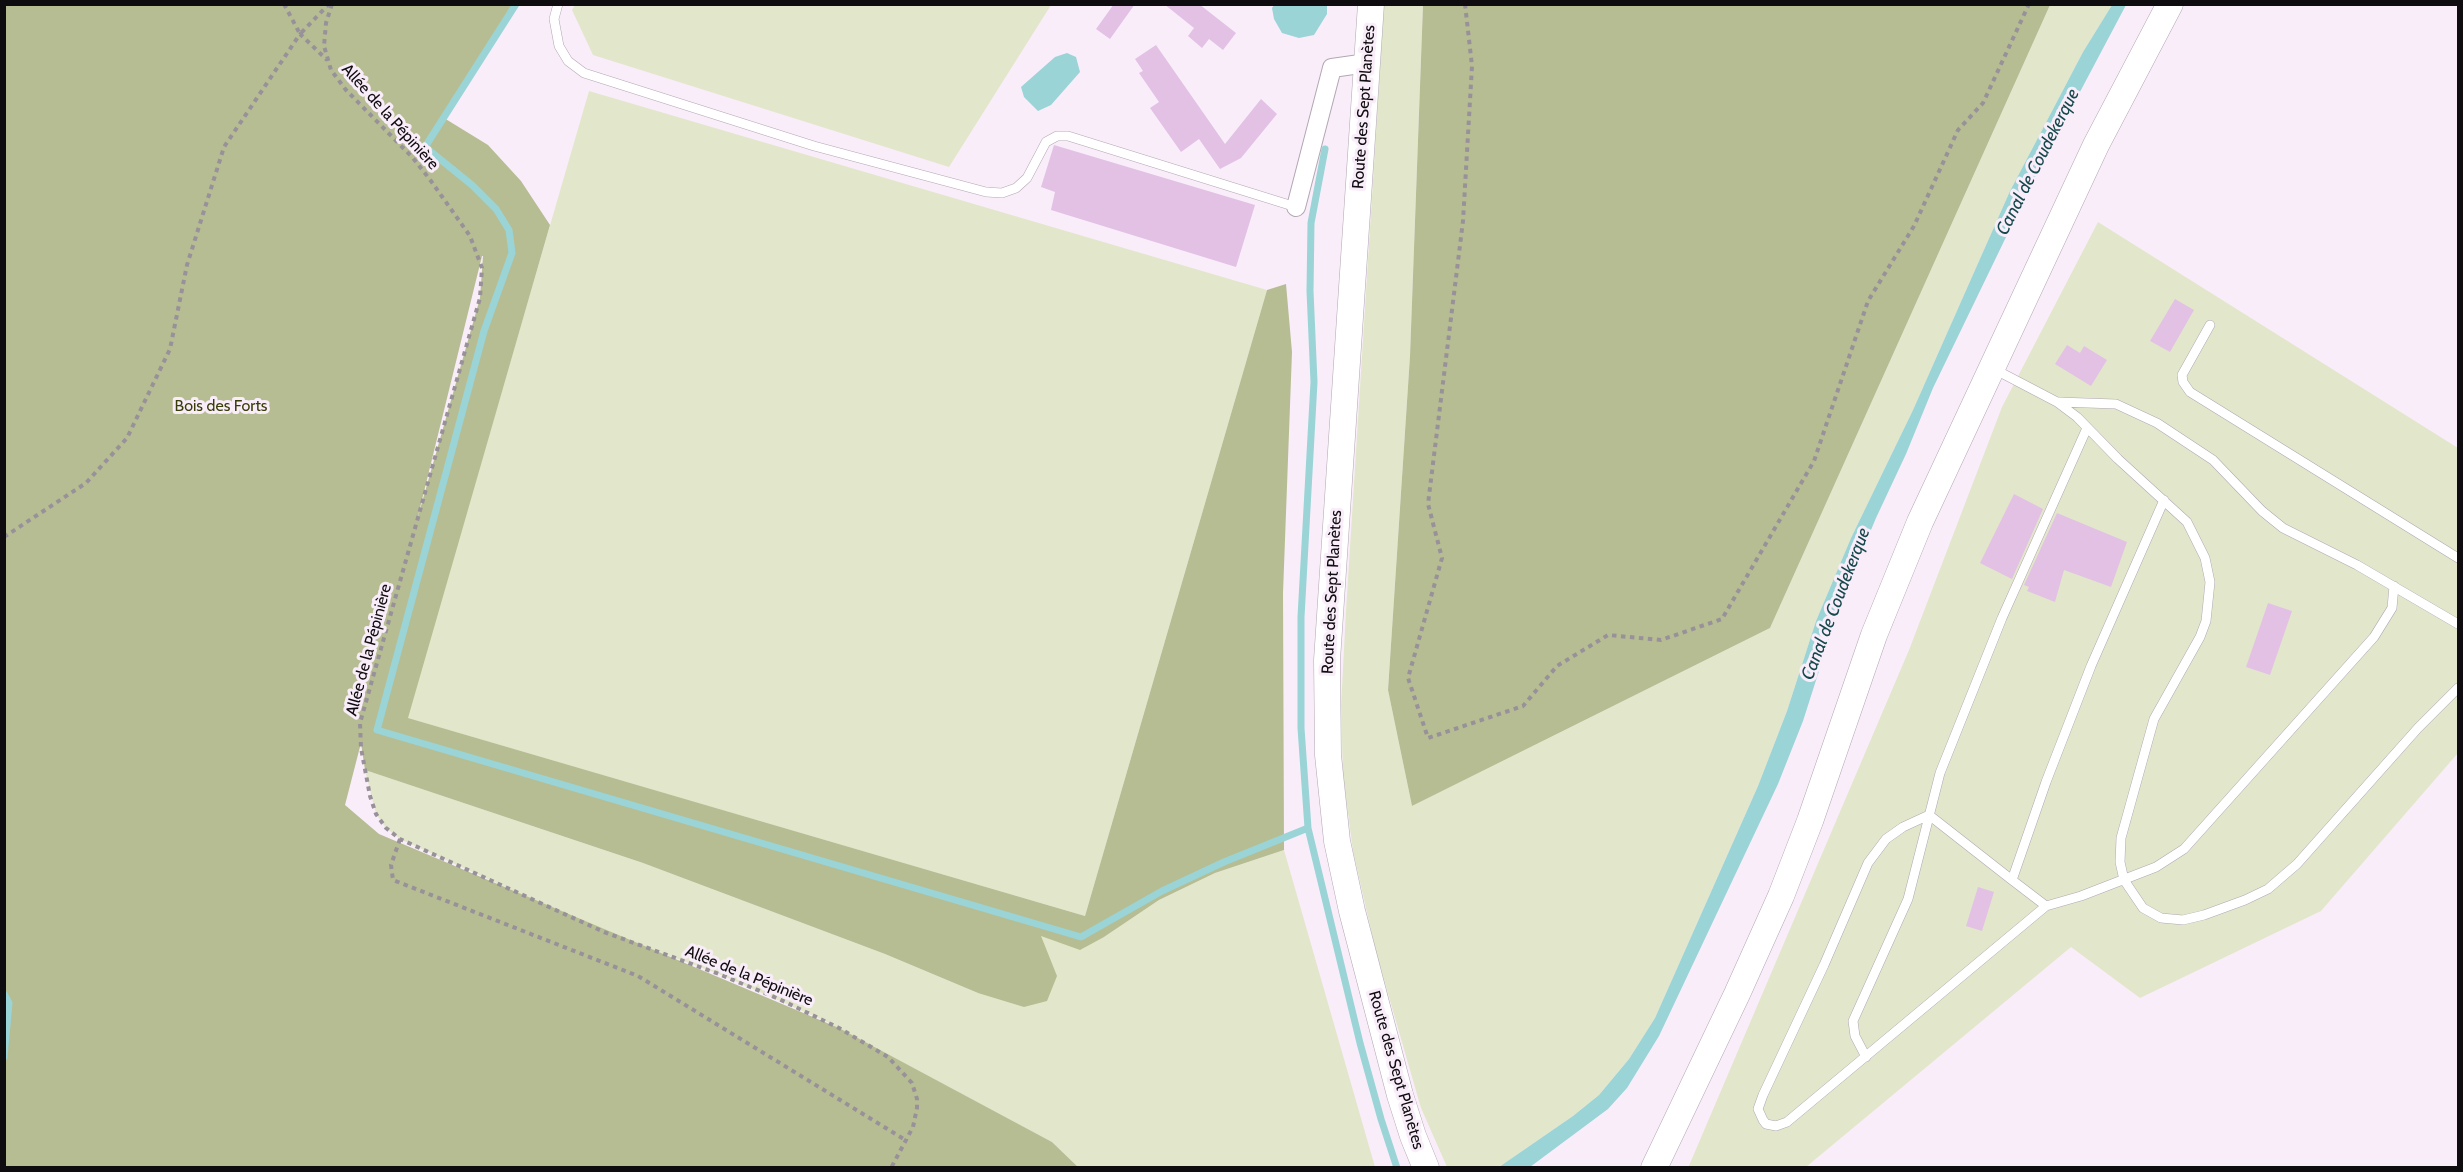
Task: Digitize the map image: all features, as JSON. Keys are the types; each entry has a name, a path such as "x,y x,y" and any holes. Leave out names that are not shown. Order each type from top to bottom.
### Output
{"street":[{"name":"Route des Sept Planètes","path":"1371,4 1328,636 1326,707 1328,756 1337,841 1352,911 1400,1095 1426,1167"},
{"path":"1654,1167 1777,904 1810,821 1893,586 1920,522 2096,145 2170,4"},
{"path":"1296,207 1332,68 1367,63"}],"lane":[{"path":"558,4 554,19 559,46 568,61 584,73 830,150 986,192 1002,193 1016,188 1027,178 1046,142 1057,136 1068,136 1296,207"},
{"path":"2210,325 2182,375 2183,382 2190,392 2458,558"},
{"path":"1992,368 2057,402 2087,428 2187,522 2201,545 2209,570 2209,607 2200,637 2160,707 2148,736 2121,838 2120,862 2124,880 2143,908 2152,914 2170,920 2204,915 2257,895 2277,882 2418,728 2458,688"},
{"path":"2057,402 2116,404 2142,414 2213,460 2262,511 2283,528 2344,558 2458,624"},
{"path":"1866,1057 1855,1036 1853,1021 1908,898 1940,773 1998,629 2087,428"},
{"path":"2013,879 2046,782 2091,666 2164,500"},
{"path":"1929,815 1894,833 1872,855 1762,1095 1758,1109 1759,1115 1766,1124 1772,1126 1787,1122 2046,906 2081,896 2164,863 2195,838 2374,637 2392,608 2394,586"},
{"path":"1929,815 2046,906"}],"path":[{"path":"284,4 300,34 327,61"},
{"path":"4,537 86,483 127,438 170,349 187,265 224,147 300,34 331,4"},
{"name":"Allée de la Pépinière","path":"331,4 325,35 327,61 337,80 413,158 431,181 470,236 482,268 480,298 360,723 361,748 373,807 386,828 400,839 604,932 719,974 779,999 839,1028 877,1050 898,1066 915,1091 916,1116 907,1141 891,1167"},
{"path":"1465,4 1472,66 1463,221 1428,504 1442,558 1408,678 1428,738 1523,706 1557,666 1608,634 1661,640 1722,619 1814,461 1868,301 1914,226 1958,130 1983,103 2030,4"},
{"path":"400,839 391,865 393,880 638,976 907,1141"}],"green space":[{"name":"Bois des Forts","path":"5,4 516,5 444,118 488,145 521,181 550,225 408,718 1085,916 1267,290 1286,284 1292,352 1283,593 1284,850 1215,873 1159,900 1104,937 1080,950 1041,936 1057,976 1047,1001 1024,1007 978,993 885,954 643,863 365,770 361,743 345,805 379,834 839,1028 1052,1142 1078,1167 5,1167","holes":["483,256 480,298 417,520"]},
{"path":"575,4 1051,5 949,167 593,55 572,10"},
{"path":"1384,5 1423,5 1410,356 1388,690 1412,806 1770,628 2050,5 2112,5 2083,52 2010,191 1913,410 1851,538 1816,621 1787,711 1758,786 1655,1018 1629,1059 1599,1095 1573,1116 1499,1167 1447,1167 1421,1108 1376,952 1353,851 1343,775 1341,706 1346,611"},
{"path":"1423,5 2050,5 1770,628 1412,806 1388,690 1410,356"},
{"path":"589,91 1267,290 1085,916 407,718"},
{"path":"2098,222 2458,448 2458,753 2321,911 2140,998 2071,947 1806,1167 1688,1168 1909,650 2002,407"},
{"path":"365,770 643,863 885,954 978,993 1040,936 1104,937 1159,900 1215,873 1284,850 1375,1167 1078,1167 1052,1142 825,1021 719,974 604,932 400,839 386,828 376,814"}],"water":[{"path":"1274,5 1327,5 1327,14 1314,35 1299,38 1282,33 1274,19 1272,8"},
{"name":"Canal de Coudekerque","path":"2112,5 2126,5 2037,173 1933,388 1835,616 1803,721 1778,784 1659,1036 1627,1088 1608,1109 1530,1167 1499,1167 1573,1116 1599,1095 1629,1059 1655,1018 1758,786 1787,711 1816,621 1851,538 1913,410 2010,191 2083,52"},
{"path":"1067,53 1076,57 1080,72 1051,105 1038,111 1024,97 1021,87 1055,57"}],"building":[{"path":"1114,4 1135,4 1110,39 1096,29"},
{"path":"1164,4 1199,4 1236,33 1223,50 1209,39 1202,48 1188,36 1194,28"},
{"path":"1156,45 1225,144 1261,99 1277,114 1241,158 1220,169 1199,139 1181,152 1150,108 1159,102 1139,73 1143,71 1135,59"},
{"path":"1054,145 1255,205 1236,267 1051,210 1055,192 1041,187"},
{"path":"2175,299 2194,310 2170,352 2150,341"},
{"path":"2067,345 2080,353 2084,346 2107,360 2091,386 2055,364"},
{"path":"2014,494 2043,509 2012,579 1980,563"},
{"path":"2057,513 2127,542 2111,587 2064,570 2055,602 2027,591 2029,587 2024,585"},
{"path":"2268,603 2292,611 2270,675 2246,667"},
{"path":"1978,887 1994,892 1982,931 1966,926"}],"waterway":[{"path":"516,4 425,147 472,185 496,209 509,230 512,253 484,331 377,730 1081,937 1162,891 1224,862 1308,828"},
{"path":"1325,149 1311,223 1310,291 1314,382 1301,617 1301,728 1308,828 1360,1043 1397,1168"},
{"path":"4,994 9,1003 4,1057"}]}
